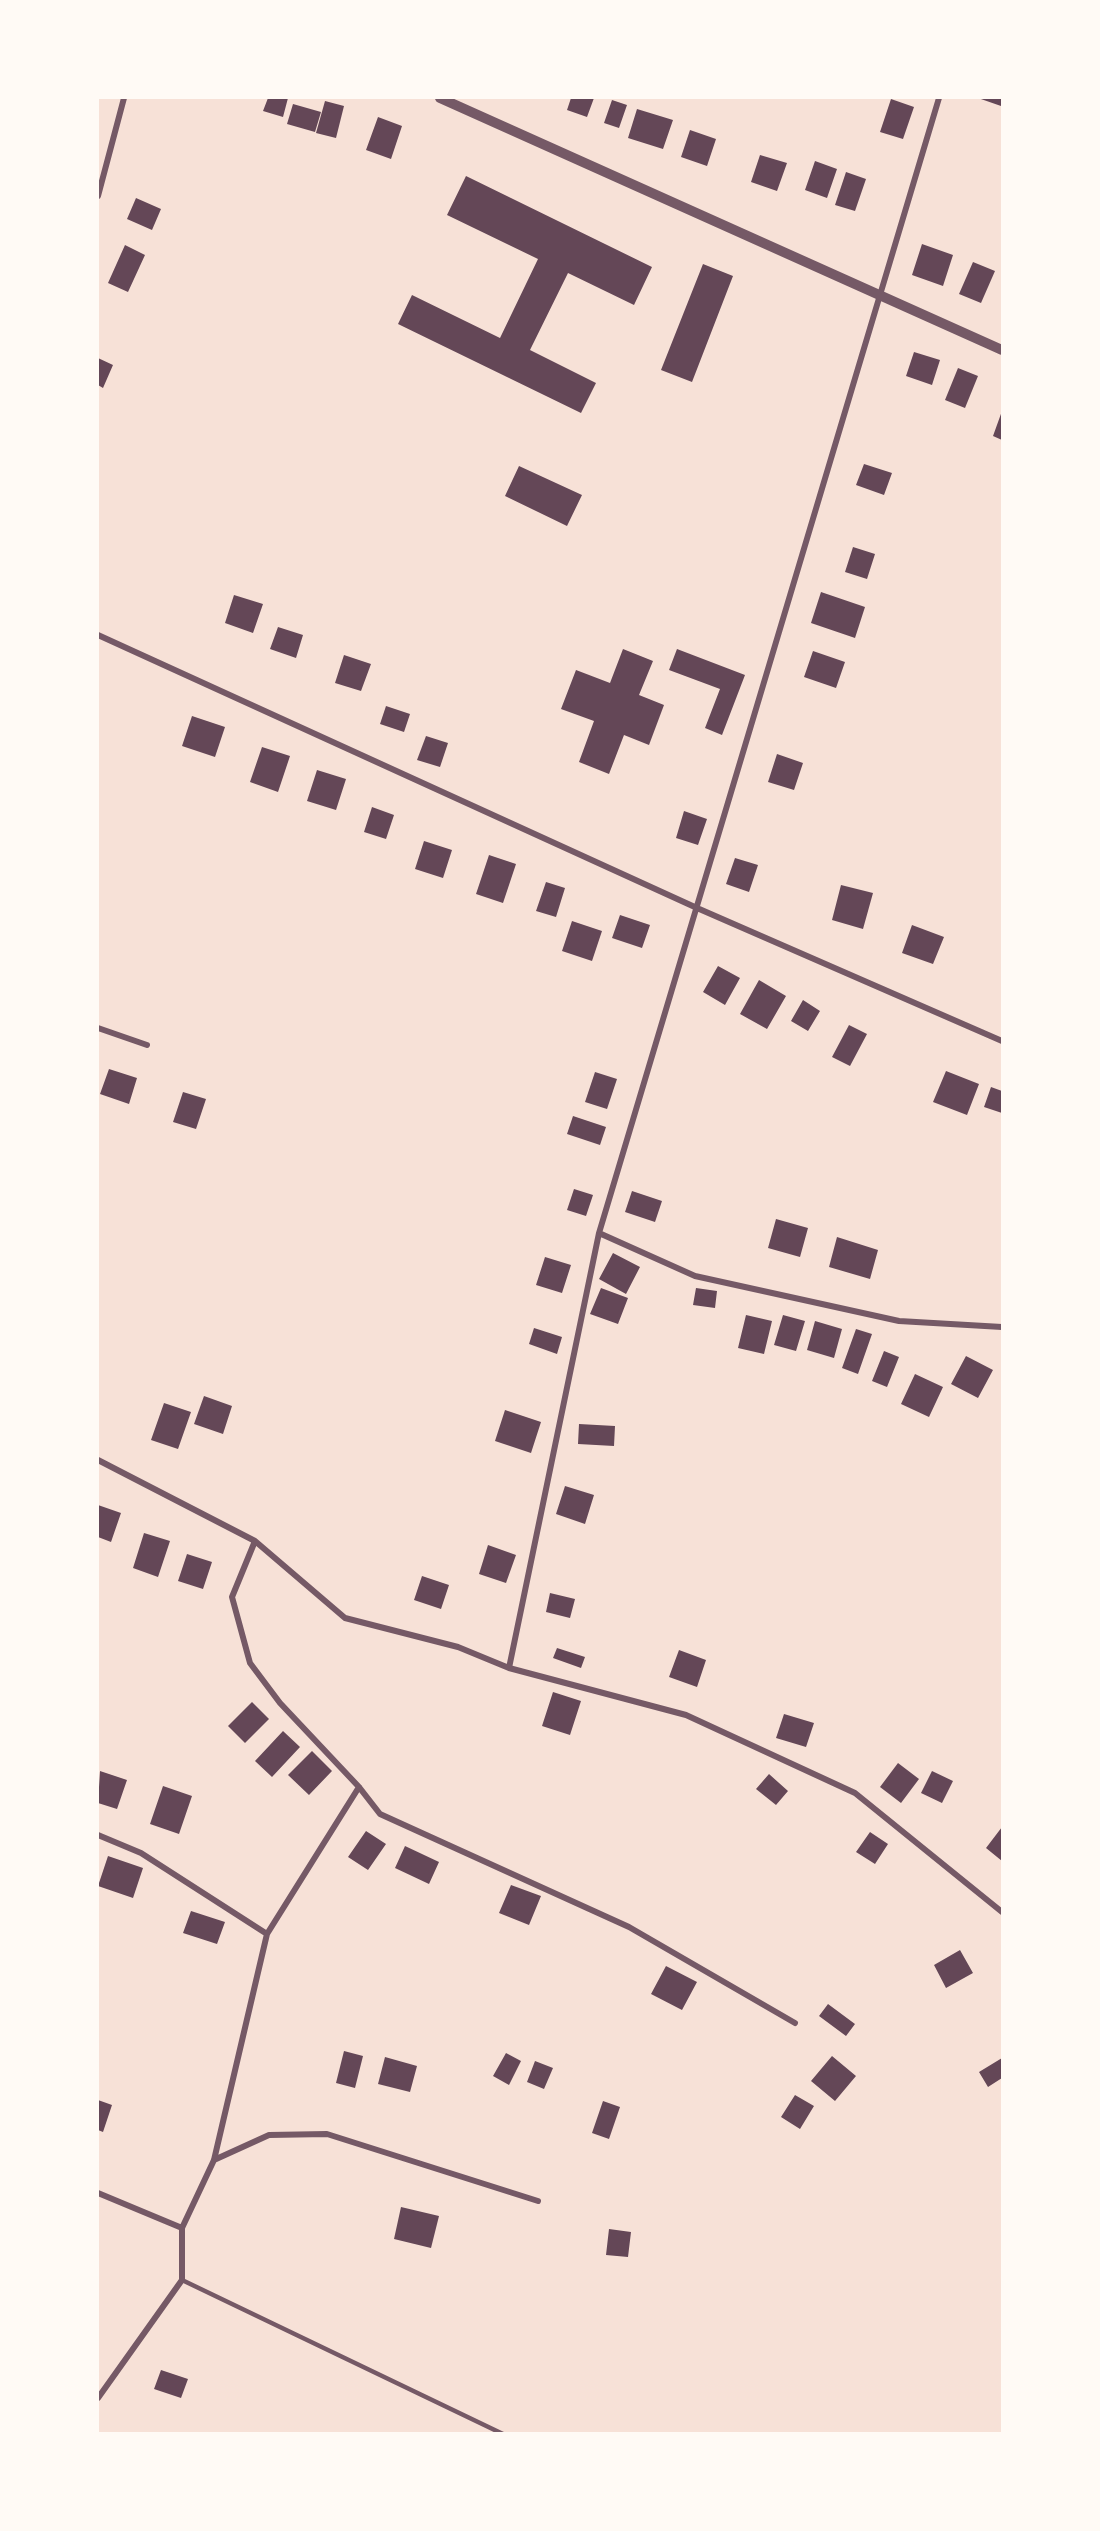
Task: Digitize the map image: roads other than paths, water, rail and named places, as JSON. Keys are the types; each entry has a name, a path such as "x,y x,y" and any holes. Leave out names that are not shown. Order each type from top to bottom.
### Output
{"street":[{"path":"98,196 124,98"},
{"path":"440,98 1002,350"},
{"path":"509,1668 599,1233 939,98"},
{"path":"98,635 697,908 1002,1041"},
{"path":"98,1028 147,1045"},
{"path":"599,1233 695,1276 899,1321 1002,1327"},
{"path":"98,1460 255,1541 345,1618 458,1647 509,1668 686,1715 855,1793 1002,1912"},
{"path":"255,1541 231,1598 250,1663 280,1703 359,1787 380,1814 629,1927 795,2023"},
{"path":"98,2398 182,2280 182,2228 214,2160 267,1934 359,1787"},
{"path":"98,1835 141,1853 267,1934"},
{"path":"214,2160 269,2135 327,2134 538,2201"},
{"path":"98,2193 182,2228"}],"lane":[{"path":"182,2280 503,2433"}]}
